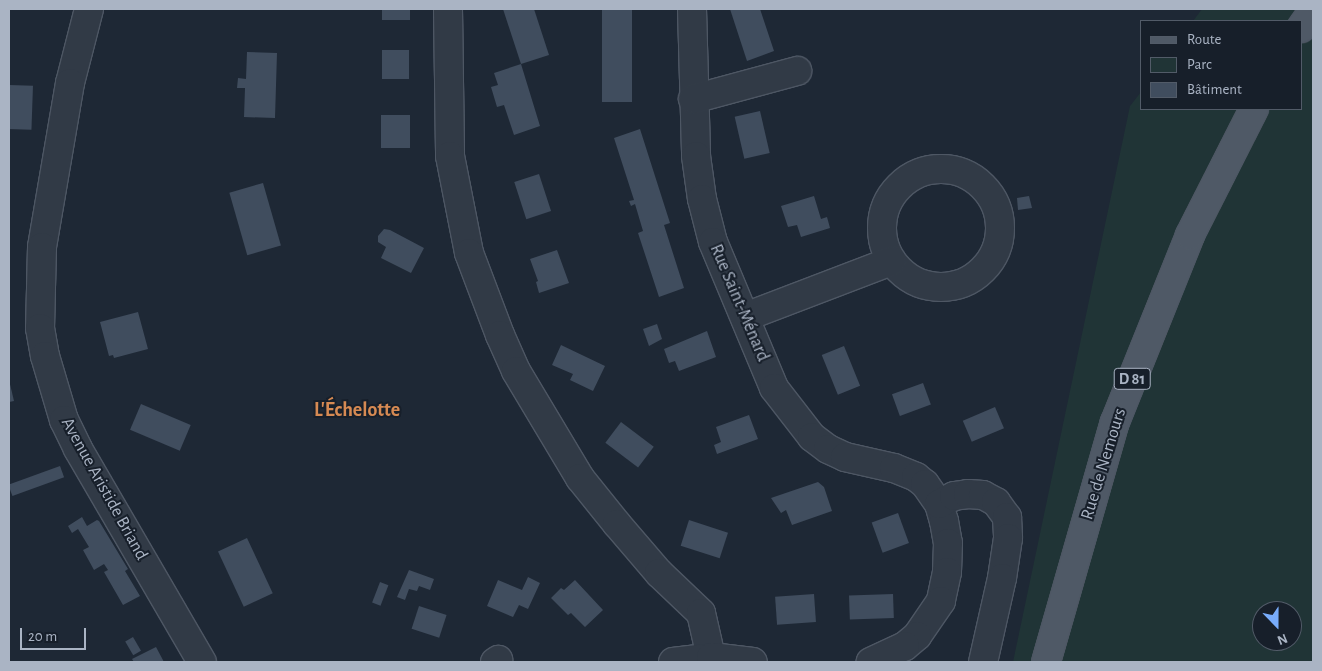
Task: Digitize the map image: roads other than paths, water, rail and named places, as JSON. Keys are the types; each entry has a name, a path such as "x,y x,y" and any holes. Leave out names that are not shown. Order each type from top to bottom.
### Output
{"main road":[{"path":"1302,27 1313,11"},
{"name":"Rue de Nemours","path":"1046,662 1115,422 1190,235 1253,110"}],"street":[{"name":"Avenue Aristide Briand","path":"89,9 70,83 42,247 40,328 45,356 64,420 78,449 202,662"},
{"path":"448,9 450,156 469,253 500,335 516,371 580,478 616,524 659,573 701,613 711,657"},
{"name":"Rue Saint-Ménard","path":"692,9 693,99 696,156 702,199 713,242 774,388 812,437 845,457 894,468 916,477 925,484 938,504 948,544 947,572 941,601 917,636 904,646 870,662"},
{"path":"693,99 797,71"},
{"path":"937,169 957,171 976,180 990,195 998,211 1000,230 997,248 988,264 974,277 957,285 939,287 921,284 904,275 892,261 884,243 882,222 888,202 900,186 917,174 937,169"},
{"path":"745,316 892,261"},
{"path":"938,504 954,496 968,494 983,496 996,502 1007,517 1008,538 1002,578 983,662"},
{"path":"674,662 711,657 752,662"}],"district":[{"name":"L'Échelotte","path":"357,410"}]}
